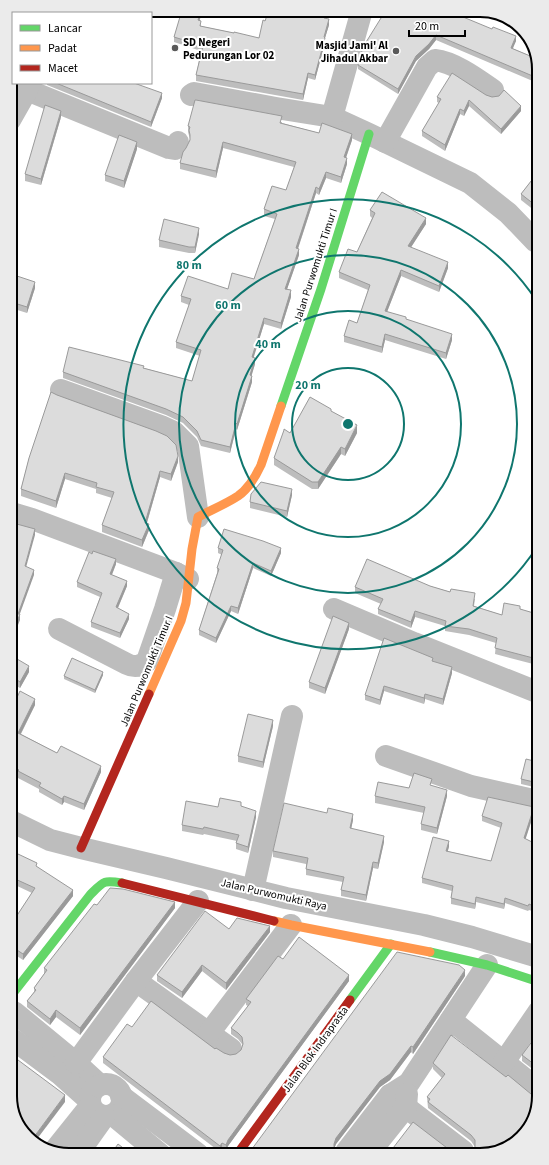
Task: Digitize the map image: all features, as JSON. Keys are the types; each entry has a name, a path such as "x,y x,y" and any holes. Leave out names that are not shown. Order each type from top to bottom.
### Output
{"street":[{"path":"332,117 360,17"},
{"path":"377,138 428,67 435,60 442,61 461,70 493,90"},
{"path":"17,107 28,86 169,148 174,149 178,142"},
{"path":"191,95 194,93 332,117 470,182 508,213 532,238"},
{"name":"Jalan Purwomukti Timur I","path":"81,848 182,621 186,603 183,576 192,549 198,517 239,496 250,484 257,473 377,138"},
{"path":"61,390 174,432 188,446 198,517"},
{"path":"17,514 183,576 165,609 147,660 142,665 131,666 58,629"},
{"path":"334,609 421,646 532,690"},
{"path":"253,890 292,716"},
{"path":"386,756 471,786 532,800"},
{"name":"Jalan Purwomukti Raya","path":"17,824 50,840 81,848 286,898 424,925 472,937 532,955"},
{"path":"17,988 90,895 103,882 109,881 125,883 198,900 290,925 391,944 487,965 532,980"},
{"path":"76,1064 136,981 198,900"},
{"path":"209,1033 290,925"},
{"name":"Jalan Blok Indraprasta","path":"242,1148 391,944"},
{"path":"372,1148 409,1083 487,965"},
{"path":"136,981 231,1049"},
{"path":"17,1015 76,1064 103,1103 153,1148"},
{"path":"451,1020 532,1084"},
{"path":"504,1062 532,1021"},
{"path":"17,1042 103,1103 187,1148"},
{"path":"398,1101 460,1148"},
{"path":"350,1148 398,1101"},
{"path":"58,1147 103,1103"},
{"path":"80,1148 103,1103"}],"building":[{"path":"180,17 199,17 198,20 201,21 200,26 259,38 263,20 265,21 266,17 324,17 329,19 315,75 308,73 303,94 196,75 203,46 174,37"},
{"path":"382,17 463,17 492,29 493,27 516,36 511,48 530,56 532,76 436,35 416,56 398,89 358,65 363,47"},
{"path":"452,73 486,95 492,97 499,96 504,90 521,106 501,129 469,100 464,111 460,109 445,145 422,131 441,99 437,97"},
{"path":"58,84 137,84 162,93 151,122"},
{"path":"195,100 282,116 280,123 319,133 322,123 352,134 344,157 347,158 341,177 326,172 319,189 316,187 296,248 299,249 285,289 291,290 281,323 264,318 252,357 255,358 250,375 252,376 237,424 236,423 230,447 201,440 197,431 183,417 166,409 63,372 69,347 144,366 143,368 192,381 201,350 176,342 191,299 181,296 188,276 228,289 232,273 254,279 277,214 264,209 272,186 286,190 296,162 223,142 216,171 180,163 183,152 190,140 190,127 188,126"},
{"path":"45,105 61,111 41,179 25,174"},
{"path":"119,135 137,142 124,181 105,175"},
{"path":"532,180 532,203 521,194"},
{"path":"382,192 426,218 408,246 448,262 439,286 401,270 385,311 452,334 446,353 385,334 382,347 344,336 349,320 357,323 370,285 339,272 348,249 357,252 375,213 370,210"},
{"path":"164,219 199,228 195,247 159,240"},
{"path":"17,276 35,282 27,307 17,304"},
{"path":"51,392 156,431 167,436 176,445 178,456 171,474 160,471 145,523 149,524 142,540 102,525 114,492 96,487 97,483 65,473 56,501 21,489 29,458"},
{"path":"310,397 331,409 331,411 357,425 345,449 341,447 318,482 312,482 274,458 284,429 290,433"},
{"path":"261,482 292,489 287,511 250,502 251,494"},
{"path":"17,524 35,529 25,566 34,570 18,614 20,614 17,622"},
{"path":"224,529 281,548 271,571 253,563 238,608 231,606 216,638 199,630 219,569 217,568 223,550 218,548"},
{"path":"93,551 116,559 110,574 127,581 116,607 129,614 120,633 91,622 102,593 77,582 89,552 92,554"},
{"path":"367,559 430,586 450,592 451,589 475,593 473,606 502,615 504,603 520,606 520,609 532,613 532,658 495,648 497,638 469,629 445,626 446,621 415,611 411,622 378,609 383,599 355,587"},
{"path":"333,616 349,623 325,688 309,682"},
{"path":"384,638 433,658 432,661 452,667 443,699 425,694 424,698 384,686 380,700 365,695"},
{"path":"72,658 103,672 95,690 64,676"},
{"path":"17,659 29,666 20,682 17,680"},
{"path":"20,691 35,699 18,733 57,753 61,746 101,766 84,804 64,796 62,799 39,786 41,783 18,771 17,697"},
{"path":"248,714 273,720 263,762 238,756"},
{"path":"526,759 532,760 532,782 521,779"},
{"path":"414,773 432,779 430,785 447,790 437,828 421,824 425,807 375,796 378,782 409,788"},
{"path":"488,797 532,807 532,813 524,838 532,842 532,905 529,904 528,906 505,898 504,904 476,897 475,904 451,898 453,886 422,878 433,837 449,841 446,851 491,861 502,823 482,816"},
{"path":"220,798 241,802 241,806 256,811 248,847 236,843 239,835 204,827 203,829 182,825 186,801 218,807"},
{"path":"284,803 327,813 328,808 353,814 350,828 384,836 378,863 373,862 366,895 341,890 344,877 306,869 308,858 273,851"},
{"path":"18,854 37,863 36,866 73,890 23,954 17,950 17,915 35,888 17,880"},
{"path":"110,888 123,889 175,902 80,1028 56,1010 50,1019 27,1001 36,990 34,988 47,970 44,968 94,904 97,905"},
{"path":"205,911 229,929 237,918 270,926 226,983 202,965 182,992 157,975"},
{"path":"299,937 349,975 228,1140 226,1145 222,1143 220,1146 103,1057 127,1024 132,1027 151,1001 215,1049 216,1048 230,1055 236,1054 241,1050 243,1044 242,1037 231,1028 251,1002 246,999 278,956 283,959"},
{"path":"397,952 459,965 465,970 413,1047 411,1046 390,1074 380,1081 336,1138 334,1148 253,1148"},
{"path":"451,1035 506,1077 508,1075 532,1094 532,1103 527,1119 519,1130 506,1141 491,1147 475,1148 475,1140 471,1135 428,1102 430,1099 427,1097 445,1074 433,1063"},
{"path":"532,1041 532,1063 522,1055"},
{"path":"17,1059 65,1095 35,1135 24,1122 18,1107"},
{"path":"413,1122 447,1148 393,1148"},
{"path":"118,1144 123,1148 115,1148"}],"traffic: fast":[{"path":"281,406 321,289 369,134"},
{"path":"17,988 90,895 101,884 107,882 122,883"},
{"path":"350,1000 391,944"},
{"path":"430,952 487,965 532,980"}],"traffic: slow":[{"path":"149,694 181,621 186,603 192,549 198,517 238,496 245,490 257,474 281,406"},
{"path":"274,921 430,952"}],"traffic: jam":[{"path":"81,848 149,694"},
{"path":"122,883 274,921"},
{"path":"242,1148 350,1000"}],"place":[{"name":"SD Negeri Pedurungan Lor 02","path":"175,48"},
{"name":"Masjid Jami' Al Jihadul Akbar","path":"396,51"}]}
